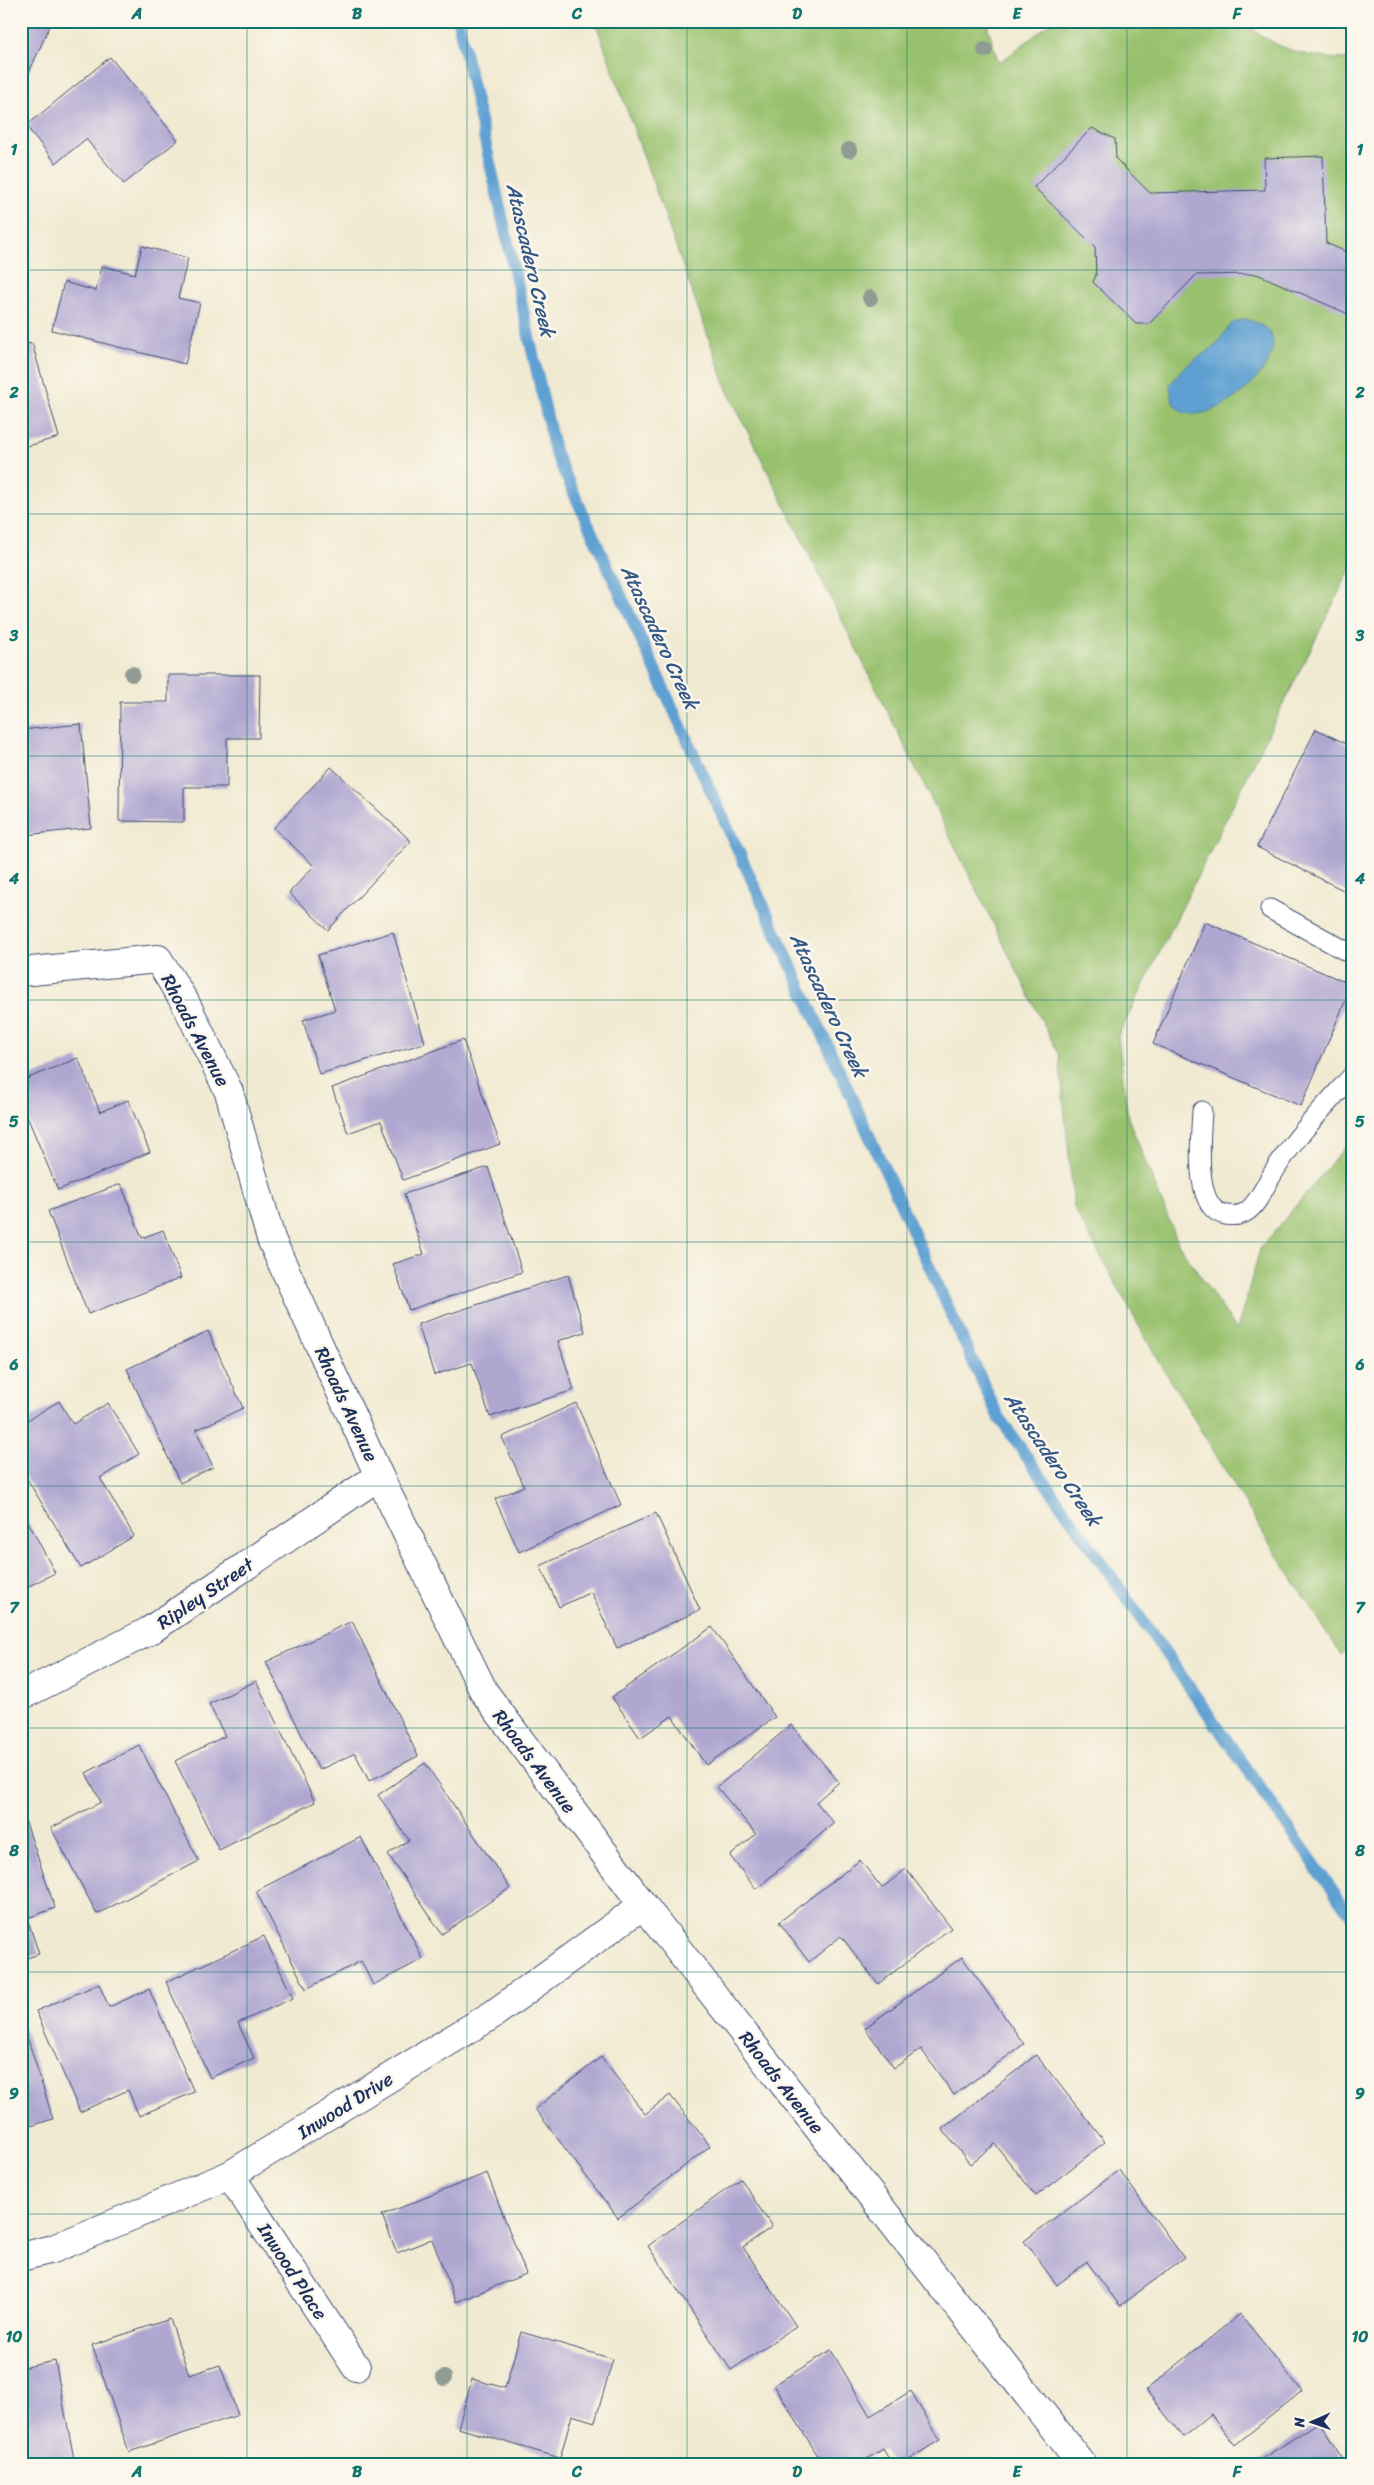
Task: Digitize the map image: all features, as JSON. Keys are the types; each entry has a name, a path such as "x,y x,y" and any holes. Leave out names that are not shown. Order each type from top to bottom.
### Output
{"street":[{"name":"Rhoads Avenue","path":"21,972 158,959 186,1004 229,1092 272,1239 380,1476 484,1692 643,1906 1082,2464"},
{"name":"Ripley Street","path":"21,1696 149,1631 380,1476"},
{"name":"Inwood Drive","path":"21,2258 52,2249 230,2175 492,2015 643,1906"},
{"name":"Inwood Place","path":"230,2175 356,2367"}],"lane":[{"path":"1270,909 1353,955"},
{"path":"1202,1111 1199,1154 1203,1190 1210,1205 1221,1214 1234,1216 1246,1213 1259,1198 1279,1162 1353,1075"}],"green space":[{"path":"595,21 986,21 999,63 1053,21 1245,21 1268,39 1295,51 1323,58 1353,59 1353,564 1118,1036 1128,1118 1179,1245 1237,1330 1260,1249 1353,1137 1353,1645 1341,1655 1266,1538 1150,1346 1074,1208 1059,1055 728,392"}],"water":[{"path":"1244,319 1262,326 1270,334 1273,348 1267,364 1255,380 1220,407 1202,413 1186,413 1174,404 1170,385 1182,369 1215,346 1231,324"}],"building":[{"path":"21,21 52,21 21,90"},
{"path":"110,57 178,140 124,184 86,139 56,163 26,126"},
{"path":"1092,128 1115,139 1116,159 1150,193 1265,190 1264,158 1323,156 1326,243 1353,255 1353,316 1257,274 1196,275 1149,324 1136,324 1093,282 1096,275 1095,247 1034,187"},
{"path":"142,246 188,258 178,298 200,303 185,364 52,330 64,282 96,291 102,266 135,274"},
{"path":"32,343 59,437 21,448 21,346"},
{"path":"168,675 260,675 259,738 227,738 227,787 184,787 184,822 119,821 120,702 168,702"},
{"path":"81,724 91,828 25,835 28,871 21,872 21,730"},
{"path":"1316,729 1353,747 1353,895 1257,847"},
{"path":"331,767 411,841 328,930 289,893 314,866 274,828"},
{"path":"1205,922 1352,985 1301,1106 1153,1044"},
{"path":"393,932 425,1043 319,1074 303,1020 335,1010 318,955"},
{"path":"463,1040 500,1144 403,1180 381,1121 348,1133 332,1088"},
{"path":"78,1058 100,1112 128,1100 150,1152 58,1190 21,1102 21,1081"},
{"path":"488,1167 522,1272 409,1310 393,1264 424,1254 404,1194"},
{"path":"121,1184 142,1238 163,1230 181,1278 88,1314 48,1211"},
{"path":"568,1275 585,1332 558,1341 574,1390 490,1417 472,1363 434,1375 418,1324"},
{"path":"208,1331 243,1408 196,1430 213,1467 180,1483 127,1369"},
{"path":"59,1401 73,1424 108,1403 139,1454 100,1478 134,1536 81,1568 21,1469 21,1424"},
{"path":"576,1403 621,1505 519,1552 495,1499 524,1486 502,1437"},
{"path":"21,1508 55,1573 21,1590"},
{"path":"656,1513 700,1610 617,1648 591,1592 559,1607 540,1566"},
{"path":"352,1621 418,1756 369,1781 355,1753 319,1770 266,1662"},
{"path":"712,1627 775,1717 706,1765 672,1716 640,1738 612,1697"},
{"path":"256,1681 315,1802 219,1850 175,1761 225,1736 209,1704"},
{"path":"791,1725 839,1782 816,1802 834,1823 756,1889 730,1856 756,1834 717,1787"},
{"path":"139,1745 199,1861 97,1914 51,1828 101,1802 86,1773"},
{"path":"425,1763 510,1888 442,1934 388,1854 409,1840 378,1795"},
{"path":"21,1808 55,1908 27,1918 39,1954 21,1960"},
{"path":"361,1837 423,1959 373,1985 361,1961 306,1989 256,1891"},
{"path":"860,1860 882,1888 906,1869 951,1928 878,1984 841,1936 809,1962 779,1922"},
{"path":"264,1936 293,1998 238,2023 254,2058 210,2078 166,1982"},
{"path":"962,1957 1024,2044 954,2095 921,2049 894,2068 865,2028"},
{"path":"99,1984 109,2007 149,1989 194,2092 139,2116 128,2090 80,2112 36,2011"},
{"path":"21,2017 53,2119 21,2129"},
{"path":"1036,2055 1105,2142 1036,2196 995,2144 970,2164 942,2129"},
{"path":"601,2057 645,2114 670,2095 710,2146 618,2218 535,2109"},
{"path":"21,2148 27,2164 21,2166"},
{"path":"1119,2170 1184,2258 1120,2306 1087,2262 1057,2285 1024,2241"},
{"path":"487,2173 526,2274 456,2302 432,2239 397,2253 382,2215"},
{"path":"741,2179 772,2227 743,2247 796,2326 731,2370 648,2246"},
{"path":"1240,2314 1302,2391 1235,2445 1211,2414 1183,2437 1146,2390"},
{"path":"170,2319 189,2375 220,2365 238,2415 129,2452 92,2345"},
{"path":"521,2332 613,2359 595,2422 572,2415 560,2458 458,2428 472,2379 505,2388"},
{"path":"831,2350 870,2416 911,2391 940,2440 901,2464 892,2464 883,2449 859,2464 823,2464 774,2385"},
{"path":"55,2361 75,2464 21,2464 21,2368"},
{"path":"1319,2422 1346,2464 1254,2464"}],"waterway":[{"name":"Atascadero Creek","path":"458,21 555,452 998,1416 1353,1919"}]}
